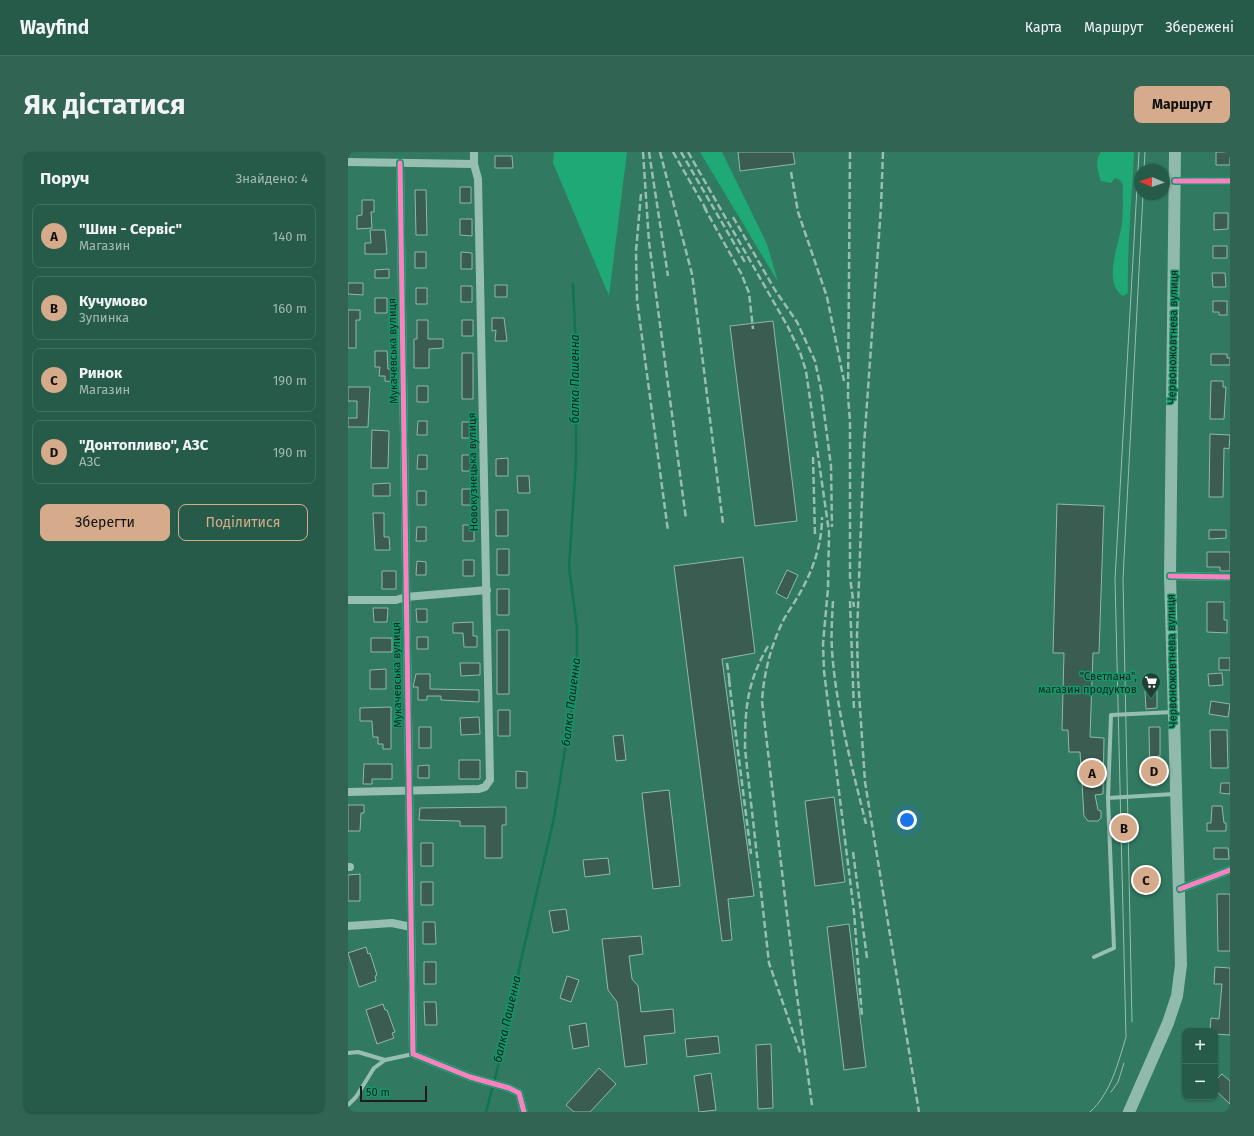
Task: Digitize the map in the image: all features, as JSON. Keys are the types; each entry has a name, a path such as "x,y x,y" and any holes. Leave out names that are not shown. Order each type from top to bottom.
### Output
{"main road":[{"name":"Червоножовтнева вулиця","path":"1129,1112 1168,1023 1177,996 1181,965 1170,576 1175,152"}],"street":[{"name":"Новокузнецька вулиця","path":"409,792 479,789 485,787 490,780 478,179 474,164 474,152"},
{"path":"348,162 474,164"},
{"name":"Мукачевська вулиця","path":"400,163 413,1054"},
{"path":"1174,181 1230,181"},
{"path":"1170,576 1230,577"},
{"path":"348,600 396,600 406,597 487,590"},
{"path":"348,792 409,792"},
{"path":"1180,889 1230,870"},
{"path":"348,926 392,924 411,927"},
{"path":"413,1054 470,1077 509,1088 519,1094 524,1112"}],"lane":[{"path":"1094,957 1114,948 1108,798 1110,782 1111,715 1173,712"},
{"path":"1108,798 1176,794"},
{"path":"348,1053 358,1052 385,1060"},
{"path":"348,1105 356,1097 374,1068 385,1060 413,1054"}],"green space":[{"path":"554,152 627,152 609,296 553,163"},
{"path":"700,152 722,152 767,244 778,282"},
{"path":"1101,152 1134,152 1129,240 1128,293 1123,296 1117,290 1114,283 1113,264 1122,224 1123,185 1120,180 1115,178 1111,183 1101,181 1097,163"}],"building":[{"path":"738,152 793,152 795,164 740,171"},
{"path":"1216,152 1230,152 1230,165 1216,165"},
{"path":"495,156 512,156 513,168 495,168"},
{"path":"460,187 471,187 471,203 460,203"},
{"path":"415,190 426,190 427,235 416,235"},
{"path":"362,200 374,200 374,212 371,212 372,228 357,229 357,216 362,215"},
{"path":"1214,213 1228,213 1228,229 1214,230"},
{"path":"460,219 472,219 472,236 460,235"},
{"path":"370,230 385,230 387,254 365,254 365,243 371,243"},
{"path":"1213,246 1227,246 1227,258 1213,258"},
{"path":"415,252 426,252 426,268 415,268"},
{"path":"461,252 472,253 472,269 461,269"},
{"path":"389,269 389,278 375,278 375,270"},
{"path":"1212,273 1225,273 1226,287 1213,287"},
{"path":"348,283 363,283 363,295 348,294"},
{"path":"495,285 507,285 507,297 495,297"},
{"path":"461,286 472,286 472,302 461,302"},
{"path":"416,288 427,288 427,304 416,304"},
{"path":"375,298 387,298 387,313 375,313"},
{"path":"1213,301 1227,301 1227,315 1219,315 1219,312 1213,312"},
{"path":"348,310 360,310 360,320 356,320 356,348 348,348"},
{"path":"492,318 504,318 507,341 495,341 496,330 492,331"},
{"path":"417,320 428,320 428,339 443,339 443,348 429,349 429,368 414,368 414,339 417,339"},
{"path":"462,320 473,320 473,336 462,336"},
{"path":"773,321 797,521 755,526 730,326"},
{"path":"375,351 387,351 388,369 396,370 396,382 385,381 385,376 379,376 380,367 375,367"},
{"path":"462,353 473,353 473,399 462,399"},
{"path":"1211,354 1227,354 1227,358 1230,358 1230,365 1211,365"},
{"path":"1211,381 1223,381 1223,387 1226,387 1224,419 1210,419"},
{"path":"417,386 428,386 428,402 417,402"},
{"path":"348,387 370,387 368,427 348,427 348,418 357,418 357,401 348,401"},
{"path":"418,421 427,421 427,435 417,435"},
{"path":"462,422 473,422 473,438 462,438"},
{"path":"372,430 389,431 388,468 371,468"},
{"path":"1210,434 1230,435 1229,449 1224,448 1223,497 1209,497"},
{"path":"418,455 427,455 427,469 417,469"},
{"path":"462,455 473,455 474,471 462,471"},
{"path":"508,458 508,476 496,476 496,459"},
{"path":"517,476 529,476 530,493 518,493"},
{"path":"390,483 390,496 373,496 373,484"},
{"path":"462,489 473,489 474,505 462,505"},
{"path":"417,491 426,491 426,505 417,505"},
{"path":"1057,504 1104,506 1099,653 1093,653 1090,737 1104,738 1103,794 1095,795 1098,810 1101,811 1101,818 1098,821 1088,821 1084,816 1080,752 1069,752 1068,730 1062,730 1064,653 1053,653"},
{"path":"496,510 508,510 508,536 496,536"},
{"path":"373,513 384,513 384,537 389,537 390,550 375,550"},
{"path":"463,525 474,525 474,541 463,541"},
{"path":"417,527 426,527 426,541 416,541"},
{"path":"1209,530 1226,530 1226,538 1209,539"},
{"path":"497,549 509,549 509,575 497,575"},
{"path":"1207,552 1230,552 1230,571 1220,571 1220,567 1207,567"},
{"path":"743,557 755,653 722,659 754,896 728,899 732,940 722,941 674,566"},
{"path":"463,560 474,560 474,576 463,576"},
{"path":"417,561 426,562 426,575 416,575"},
{"path":"787,570 798,575 787,599 776,593"},
{"path":"382,571 396,571 396,589 382,589"},
{"path":"497,589 509,589 509,615 497,615"},
{"path":"1207,602 1224,602 1224,620 1227,620 1227,633 1207,632"},
{"path":"373,608 388,608 387,622 374,622"},
{"path":"416,609 427,609 427,622 417,622"},
{"path":"473,622 473,636 477,636 477,647 464,647 463,633 453,633 453,623"},
{"path":"497,630 509,630 509,694 497,694"},
{"path":"417,637 428,637 428,649 417,649"},
{"path":"371,638 392,638 392,652 371,652"},
{"path":"1219,658 1230,658 1230,670 1219,670"},
{"path":"460,663 480,663 480,675 461,676"},
{"path":"386,669 386,689 370,689 370,670"},
{"path":"1222,673 1223,685 1209,686 1208,674"},
{"path":"416,674 430,674 430,689 479,690 479,702 441,700 441,696 427,696 427,700 418,700 418,687 413,687"},
{"name":"\"Светлана\", магазин продуктов","path":"1157,690 1157,708 1146,709 1145,691"},
{"path":"1211,701 1230,704 1228,717 1209,714"},
{"path":"391,707 391,749 383,749 383,744 378,744 378,737 373,737 372,721 360,721 360,708"},
{"path":"498,710 510,710 510,736 498,736"},
{"path":"479,717 480,734 461,735 460,718"},
{"path":"419,727 431,727 431,748 419,748"},
{"path":"1149,727 1160,727 1160,756 1157,756 1158,786 1150,786"},
{"path":"1210,730 1227,730 1228,768 1211,768"},
{"path":"623,735 626,760 616,761 613,736"},
{"path":"459,760 480,760 480,779 459,779"},
{"path":"364,764 392,764 392,779 372,779 372,784 363,784"},
{"path":"429,765 429,778 418,778 418,766"},
{"path":"516,771 527,772 527,788 516,788"},
{"path":"1221,783 1230,783 1230,794 1220,793"},
{"path":"669,790 680,886 653,889 642,793"},
{"path":"834,797 845,882 815,886 805,801"},
{"path":"348,805 364,805 364,813 361,813 360,831 348,831"},
{"path":"1212,806 1222,806 1224,823 1226,823 1226,831 1207,831 1207,823 1211,823"},
{"path":"506,807 506,825 502,825 502,858 485,858 485,826 460,826 460,821 419,820 420,808"},
{"path":"421,843 433,843 433,866 421,866"},
{"path":"1214,848 1228,848 1229,859 1214,859"},
{"path":"608,858 610,874 585,877 583,860"},
{"path":"360,874 360,901 348,901 348,875"},
{"path":"421,882 433,882 433,905 421,905"},
{"path":"1217,894 1230,894 1230,951 1218,951"},
{"path":"566,909 569,930 553,933 549,911"},
{"path":"423,922 435,922 436,944 423,944"},
{"path":"849,924 866,1067 844,1070 827,927"},
{"path":"641,936 643,954 629,956 632,979 638,986 641,1012 673,1009 675,1033 644,1036 647,1064 625,1067 617,1002 608,990 602,939"},
{"path":"366,947 368,954 370,953 377,975 375,976 376,981 359,987 348,953"},
{"path":"424,962 436,962 436,984 424,984"},
{"path":"1215,967 1230,968 1230,1035 1218,1034 1218,1028 1210,1028 1211,1018 1219,1019 1222,984 1214,984"},
{"path":"567,976 579,980 571,1002 560,998"},
{"path":"424,1002 436,1002 437,1025 425,1025"},
{"path":"383,1004 385,1010 387,1010 395,1032 392,1033 394,1038 377,1044 366,1010"},
{"path":"586,1023 589,1046 573,1049 569,1026"},
{"path":"718,1036 720,1053 687,1057 685,1039"},
{"path":"771,1044 773,1108 758,1109 756,1045"},
{"path":"599,1068 616,1084 590,1112 574,1112 566,1105"},
{"path":"711,1073 716,1110 699,1112 694,1076"},
{"path":"1222,1074 1230,1081 1230,1104 1218,1093 1218,1078"}],"waterway":[{"name":"балка Пашенна","path":"486,1112 500,1059 554,818 577,674 577,628 569,567 576,460 576,350 573,284"}],"tram line":[{"path":"1090,1112 1109,1087 1126,1037 1115,579 1139,152"},
{"path":"1144,164 1145,152"},
{"path":"1132,1022 1123,579 1143,200"},
{"path":"1111,1092 1118,1082 1124,1063"}],"railway":[{"path":"643,152 649,242 686,519"},
{"path":"649,152 668,276"},
{"path":"660,152 692,274 723,524"},
{"path":"673,152 707,211"},
{"path":"681,152 746,264"},
{"path":"688,152 788,327 800,352 806,371 829,532 828,588 823,644 824,671 854,912 862,1017"},
{"path":"850,152 848,397 850,421 850,577 854,607"},
{"path":"883,152 881,207 864,445 857,635 858,678 865,782 919,1112"},
{"path":"791,172 798,212 827,297 844,381"},
{"path":"641,194 636,251 637,300 668,531"},
{"path":"704,207 741,273 749,293 753,329"},
{"path":"733,217 775,290 797,322 815,361 821,389 831,466 832,527"},
{"path":"813,457 815,535"},
{"path":"812,1105 794,974 762,701 766,669 772,649 779,629 812,569 818,549 822,528 822,517"},
{"path":"833,601 832,644 837,694 845,738 866,824"},
{"path":"850,601 854,711"},
{"path":"768,646 751,684 747,708 745,749 769,963 801,1055"},
{"path":"727,663 730,684"},
{"path":"729,680 751,854"},
{"path":"853,852 867,958"}],"cycle path":[{"path":"400,163 413,1054 470,1077 509,1088 519,1093 524,1112"},
{"path":"1175,181 1230,181"},
{"path":"1170,576 1230,577"},
{"path":"1180,889 1230,870"}],"place":[{"name":"\"Светлана\", магазин продуктов","path":"1151,699"},
{"name":"\"Донтопливо\", АЗС","path":"1154,771"},
{"name":"\"Шин - Сервіс\"","path":"1092,773"},
{"name":"Кучумово","path":"1124,828"},
{"name":"Ринок","path":"1146,880"}]}
